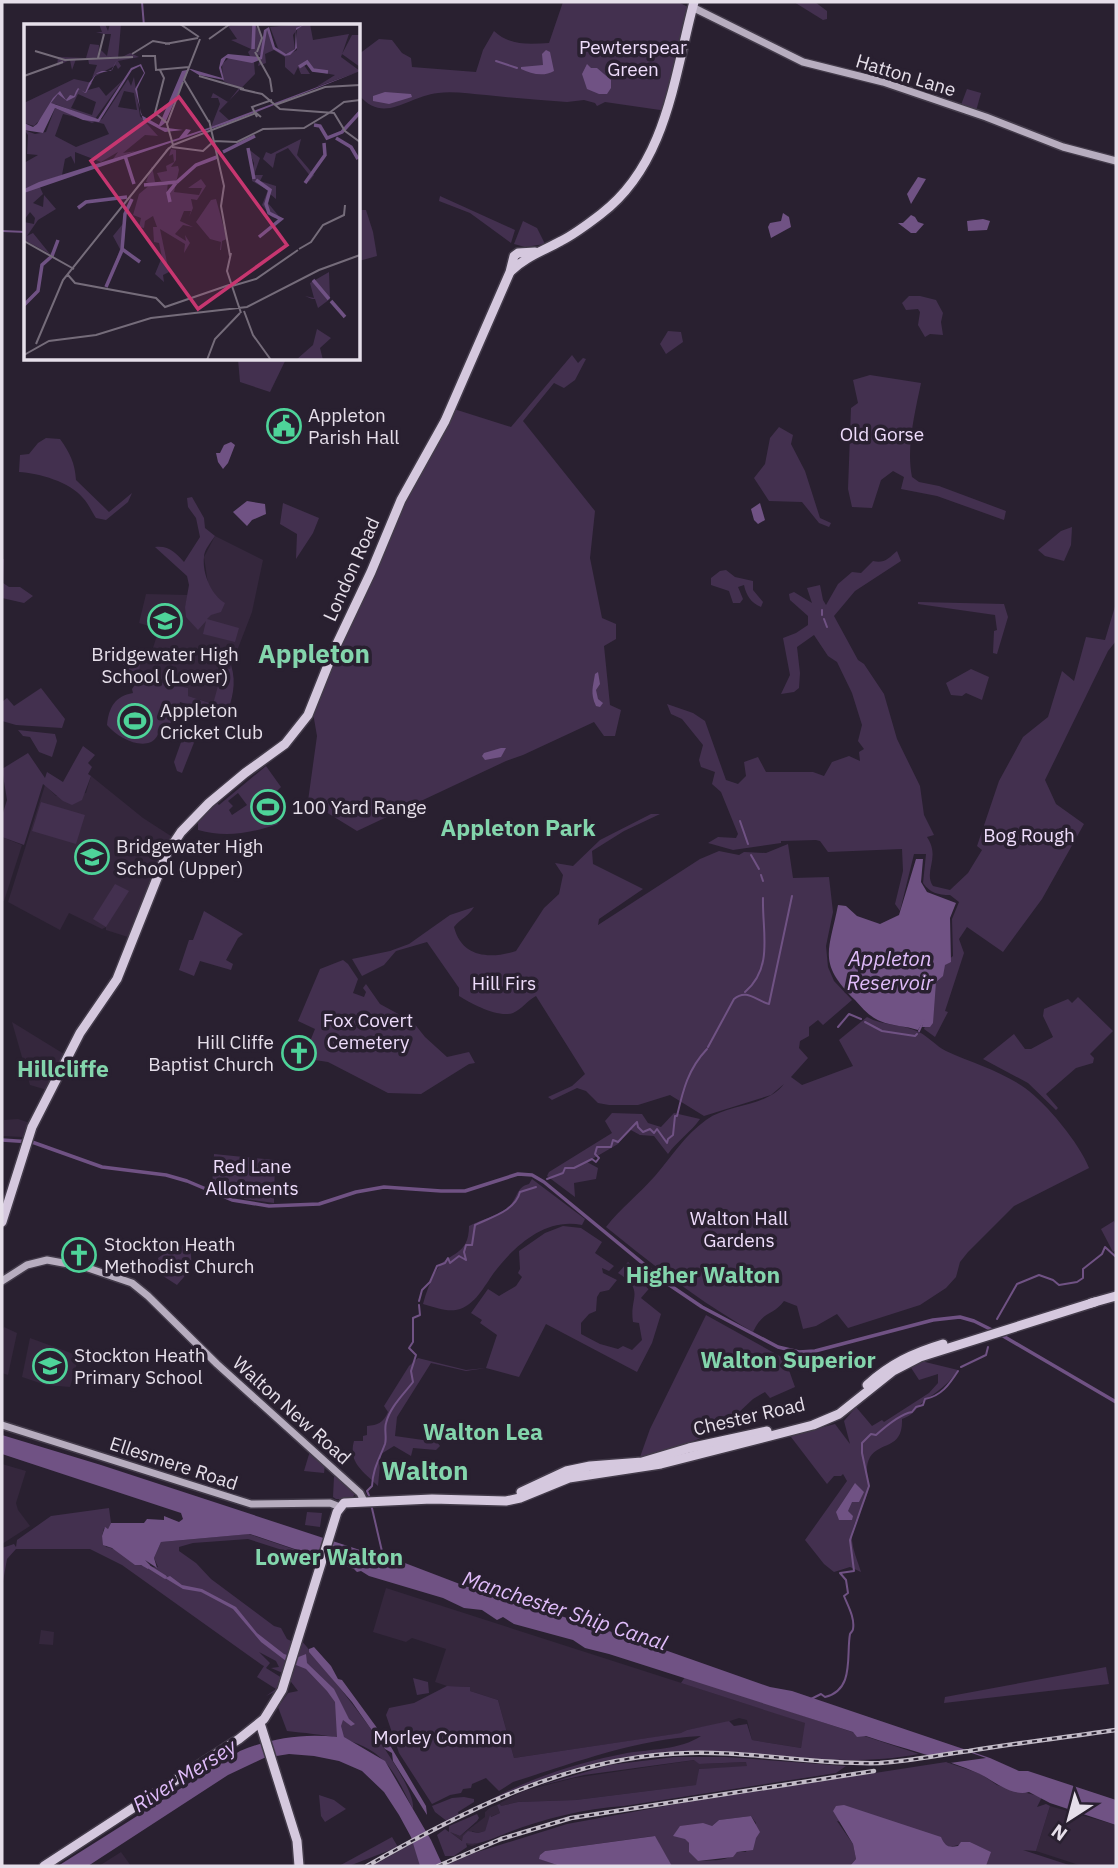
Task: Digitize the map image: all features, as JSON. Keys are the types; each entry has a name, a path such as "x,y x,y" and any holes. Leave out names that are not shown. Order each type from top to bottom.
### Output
{"highway":[{"name":"London Road","path":"2,1222 27,1141 80,1033 117,979 157,873 174,842 217,795 290,739 308,715 396,510 445,421 510,272 519,260 586,226 620,198 632,182 663,123 693,4"},
{"name":"Chester Road","path":"340,1507 347,1503 446,1499 506,1501 569,1478 661,1464 813,1425 839,1414 893,1371 908,1363 987,1333 1116,1296"},
{"path":"44,1866 260,1723 276,1702 287,1676 317,1571 340,1507"},
{"path":"260,1723 297,1842 299,1866"}],"main road":[{"name":"Hatton Lane","path":"693,4 814,66 883,82 1063,147 1116,160"},
{"name":"Walton New Road","path":"2,1281 27,1265 47,1260 85,1267 136,1286 369,1502"},
{"name":"Ellesmere Road","path":"5,1426 251,1504 330,1503 340,1507"}],"shaded area":[{"name":"Bridgewater High School (Lower)","path":"215,536 263,560 252,612 230,669 223,669 214,704 187,696 188,688 148,679 138,673 141,658 133,648 151,654 159,629 139,623 146,594 188,595 185,607 216,598 208,584 204,557"},
{"name":"Bridgewater High School (Upper)","path":"91,776 143,818 174,838 131,938 106,930 106,927 102,929 69,913 60,930 8,902 45,785 56,796 86,793"},
{"path":"2,837 22,845 4,901 2,901"},
{"path":"12,1022 64,1054 47,1090 30,1085"},
{"path":"18,1119 30,1123 23,1137 3,1136 4,1120"},
{"path":"4,1327 17,1333 8,1375 2,1373"},
{"name":"Stockton Heath Primary School","path":"30,1338 79,1356 70,1387 46,1385 22,1377"},
{"path":"2,1464 26,1471 16,1503 30,1526 2,1544"},
{"path":"386,1588 806,1723 801,1748 752,1740 747,1720 739,1718 683,1733 514,1758 498,1700 470,1691 470,1687 447,1686 435,1682 446,1649 412,1638 406,1642 373,1632"},
{"path":"41,1630 54,1632 53,1645 39,1644"},
{"path":"695,1760 699,1764 747,1762 747,1767 699,1769 697,1785 576,1800 518,1802 501,1806 500,1803 523,1791 574,1778"},
{"path":"497,1805 500,1813 490,1817 485,1831 472,1831 474,1844 487,1840 472,1846 450,1832 460,1836 485,1817 485,1812"},
{"path":"1050,1806 1116,1825 1116,1866 1082,1866 1036,1851"},
{"path":"121,1852 131,1866 99,1866"}],"green space":[{"name":"Pewterspear Green","path":"563,2 678,2 692,9 667,111 605,102 597,106 584,100 567,102 450,92 427,95 397,106 378,108 368,104 360,96 360,53 379,39 392,40 402,53 411,58 412,67 476,72 483,50 494,31 513,42 549,43"},
{"path":"794,2 815,2 827,11 827,19 823,20"},
{"path":"967,89 981,93 976,111 961,105"},
{"path":"440,196 515,230 511,243 470,213 439,201"},
{"path":"360,210 366,210 377,256 360,261"},
{"path":"523,221 537,228 545,244 525,247 514,244"},
{"path":"909,296 936,300 943,313 943,335 930,334 925,337 918,325 918,309 906,310 902,303"},
{"path":"668,331 681,332 683,342 666,354 660,344"},
{"path":"572,355 578,363 583,358 586,359 575,380 564,388 554,383 523,421 595,511 590,558 602,618 616,624 616,639 604,646 610,705 621,710 615,736 604,736 594,722 357,831 308,801 317,736 313,713 401,500 454,409 511,427"},
{"path":"238,360 286,360 270,392 240,382"},
{"name":"Old Gorse","path":"870,375 921,383 911,442 912,477 919,482 939,486 1006,511 1004,520 937,496 901,489 904,477 893,471 881,480 872,508 852,507 848,489 851,408 858,403 853,380"},
{"path":"779,427 793,435 791,444 805,471 820,518 831,523 829,527 819,523 802,502 769,501 754,478 765,464 770,438"},
{"path":"46,438 60,439 71,458 76,480 109,512 132,493 128,502 106,520 96,518 85,500 70,487 45,476 19,472 20,455 29,454"},
{"path":"192,497 204,518 205,528 215,536 205,552 204,570 208,583 225,603 221,612 207,619 239,628 235,642 203,634 206,621 198,630 186,617 189,585 187,576 155,547 168,548 184,562 200,537 196,518 188,507 187,498"},
{"path":"283,503 319,518 313,533 296,559 297,534 280,524"},
{"path":"1072,527 1071,545 1064,561 1045,556 1038,550 1061,531"},
{"name":"Bog Rough","path":"897,551 901,561 855,591 834,616 858,660 864,664 884,694 897,739 920,786 924,815 934,835 927,837 932,851 930,880 933,886 950,890 968,873 982,850 977,846 999,781 1023,737 1048,717 1062,671 1074,681 1086,637 1105,640 1116,603 1116,641 1108,651 1045,780 1056,804 1084,824 1042,899 1003,952 967,927 959,939 964,953 945,1011 948,1012 935,1037 924,1029 936,980 953,956 952,919 959,902 950,895 931,891 923,883 926,854 914,854 900,911 895,904 903,871 902,849 828,852 820,841 816,840 781,841 733,850 708,843 718,837 736,838 738,834 721,792 712,784 715,772 701,767 699,760 703,745 682,719 671,714 667,704 693,713 705,721 726,780 738,784 746,776 744,762 758,757 766,772 813,772 824,776 832,762 849,756 860,761 859,752 864,749 858,741 862,725 852,693 837,662 828,656 814,635 797,647 799,688 794,692 781,694 790,675 783,638 808,625 808,616 790,600 789,594 794,592 812,603 807,588 820,585 826,605 838,584 852,572 861,573 873,561 883,561"},
{"path":"2,559 3,583 9,587 20,587 33,596 24,603 2,598"},
{"path":"726,570 735,577 753,581 753,590 763,602 761,607 750,598 744,585 738,587 743,599 740,603 733,603 729,591 711,585 711,578"},
{"path":"918,602 1004,604 1008,617 997,654 993,653 994,631 997,630 995,615"},
{"path":"126,647 134,650 141,658 139,673 148,679 188,688 188,696 213,704 223,668 230,669 231,665 234,685 226,717 180,702 178,714 151,742 140,744 116,734 107,725 111,708 117,700 133,693 132,689 139,679 117,659"},
{"path":"971,669 989,677 982,700 966,693 962,696 951,695 946,683"},
{"path":"41,688 65,719 62,728 16,725 2,721 2,702 7,698 14,706"},
{"path":"188,729 195,730 197,735 182,773 177,771 174,762"},
{"path":"18,730 55,734 57,741 52,757 39,752 30,737 23,736"},
{"path":"83,746 95,755 88,763 92,767 88,774 91,776 82,800 72,805 43,784 24,845 2,837 2,816 7,800 2,769 28,753 45,778 47,772 63,782"},
{"path":"266,766 281,787 277,791 285,805 272,816 278,824 268,827 228,834 198,830 198,820 216,802 219,805","holes":["238,793 247,805 232,815 229,810 233,806 228,801"]},
{"path":"41,802 85,815 76,844 32,831"},
{"path":"651,814 660,814 624,831 592,851 593,864 643,889 599,919 598,925 700,859 719,851 739,855 744,852 766,853 788,844 793,878 829,877 833,912 826,946 828,967 834,981 852,1000 823,1025 818,1020 809,1027 809,1036 800,1041 799,1048 808,1058 791,1077 802,1085 853,1066 839,1040 867,1017 913,1029 946,1051 996,1072 1025,1088 1062,1125 1089,1168 1014,1206 968,1252 960,1262 956,1277 946,1288 920,1305 848,1328 837,1314 816,1326 803,1329 797,1306 784,1301 764,1316 753,1332 677,1282 606,1227 698,1126 715,1115 771,1095 704,1116 670,1095 638,1105 609,1105 598,1103 586,1091 577,1088 552,1100 548,1097 572,1086 585,1074 536,996 513,1013 507,1014 493,1012 471,1003 459,996 459,988 427,942 396,951 384,965 362,976 352,959 409,944 450,915 474,907 454,927 463,945 478,954 496,955 516,951 544,908 559,894 563,875 555,863 573,866 600,840"},
{"path":"115,884 129,891 106,927 93,919"},
{"path":"204,911 243,934 226,960 233,964 231,970 200,961 194,976 179,970 189,940 193,940"},
{"name":"Fox Covert Cemetery","path":"343,960 358,979 353,993 364,997 366,992 363,988 366,984 380,1004 413,1022 447,1057 469,1052 475,1063 469,1064 421,1094 388,1093 328,1062 308,1059 311,1052 303,1048 309,1044 315,1029 298,1021 320,969"},
{"path":"1078,997 1113,1031 1090,1054 1094,1058 1093,1063 1076,1068 1046,1094 1058,1108 1056,1110 1028,1083 983,1059 1014,1034 1025,1049 1031,1049 1053,1037 1043,1016 1044,1009 1068,999 1072,1003"},
{"path":"612,1113 642,1114 648,1123 661,1127 674,1113 700,1119 668,1154 654,1136 640,1135 629,1129 618,1144 587,1162 598,1168 596,1179 574,1183 575,1197 547,1176 549,1172 612,1133 605,1121"},
{"name":"Red Lane Allotments","path":"214,1154 275,1160 274,1203 244,1199 244,1196 212,1187"},
{"path":"532,1179 585,1219 582,1225 555,1225 531,1236 510,1254 479,1294 465,1307 451,1310 423,1304 438,1268 466,1243 469,1226 506,1209 521,1188"},
{"path":"1114,1221 1116,1250 1113,1252 1101,1229"},
{"path":"563,1226 581,1228 602,1242 595,1253 614,1266 609,1271 602,1268 603,1273 617,1280 609,1290 600,1292 596,1311 581,1323 581,1334 600,1344 618,1349 623,1346 632,1350 642,1340 639,1323 633,1322 634,1290 627,1279 618,1273 628,1262 653,1284 641,1298 661,1314 652,1343 637,1372 546,1324 519,1377 486,1368 497,1335 471,1313 488,1289 499,1296 516,1286 522,1277 518,1273 519,1251 545,1233"},
{"path":"189,1245 190,1267 177,1285 163,1276 158,1258 175,1246"},
{"path":"706,1315 785,1359 795,1387 770,1398 765,1392 753,1399 720,1430 639,1460 650,1429"},
{"path":"418,1358 466,1370 486,1368 466,1371 431,1363 397,1417 395,1436 437,1442 440,1446 436,1450 413,1448 411,1456 394,1446 381,1454 378,1486 358,1466 353,1455 354,1441 363,1441 363,1436 367,1435 367,1426 384,1419 388,1412 384,1406 409,1366"},
{"path":"921,1361 958,1370 943,1387 902,1419 899,1436 895,1440 870,1457 867,1465 867,1495 852,1535 861,1572 850,1567 834,1572 805,1540 847,1481 843,1474 834,1476 827,1484 791,1437 835,1424 850,1444 844,1421 856,1407 872,1426 882,1420 884,1422 929,1393 938,1383 938,1374 919,1380 908,1363"},
{"path":"310,1451 325,1465 324,1473 304,1471"},
{"path":"335,1476 355,1493 352,1499 333,1497"},
{"path":"109,1508 111,1523 108,1529 104,1528 102,1536 106,1547 118,1551 135,1563 149,1567 158,1567 154,1558 161,1542 249,1534 302,1552 301,1556 248,1539 193,1543 179,1547 179,1551 196,1563 211,1579 274,1626 281,1628 287,1639 299,1645 301,1640 385,1749 410,1794 413,1809 393,1773 375,1753 339,1738 287,1731 278,1707 288,1693 298,1691 285,1674 271,1668 279,1667 276,1661 259,1652 270,1663 266,1668 282,1678 276,1691 266,1696 276,1689 257,1677 264,1666 122,1565 90,1549 16,1549 7,1559 2,1587 2,1548 14,1544 16,1547 17,1540 51,1516"},
{"path":"307,1512 322,1513 320,1527 305,1525"},
{"path":"1106,1667 1109,1684 944,1703 945,1697"},
{"name":"Morley Common","path":"685,1677 919,1754 853,1760 685,1752 636,1755 565,1772 492,1799 540,1777 575,1766 627,1753 675,1746 701,1736 677,1738 582,1760 513,1782 499,1791 486,1778 472,1784 471,1788 463,1789 461,1793 432,1804 399,1753 386,1715 389,1708 414,1703 447,1686 470,1687 470,1691 498,1700 514,1758 681,1733 729,1721 734,1726 747,1724 752,1740 801,1748 805,1723 681,1683"},
{"path":"413,1678 428,1682 429,1693 417,1695"},
{"path":"674,1757 726,1757 846,1766 836,1773 562,1816 484,1842 466,1843 467,1847 454,1856 445,1856 437,1835 445,1829 449,1832 449,1826 477,1814 477,1821 460,1836 450,1832 462,1841 468,1831 485,1831 490,1815 491,1817 500,1813 497,1805 500,1804 576,1800 696,1785 699,1769 747,1766 746,1762 699,1764 694,1760 584,1775 538,1786 609,1765"},
{"path":"946,1762 981,1774 997,1785 1042,1797 1037,1807 1046,1804 1050,1806 1036,1851 1023,1850 1072,1866 986,1866 990,1852 970,1842 950,1847 837,1821 853,1844 856,1859 850,1866 672,1866 654,1836 545,1851 540,1855 540,1859 560,1866 444,1866 474,1853 567,1824 687,1802","holes":["751,1816 756,1823 746,1852 737,1852 724,1859 698,1861 689,1852 689,1843 685,1838 719,1820"]},
{"path":"319,1795 334,1800 346,1809 325,1822 321,1816"},
{"path":"452,1798 474,1799 474,1802 448,1822 435,1812 432,1806"},
{"path":"392,1837 398,1847 349,1866 339,1866"},
{"path":"413,1843 421,1866 372,1866"}],"water":[{"path":"546,50 550,52 554,71 538,74 521,69 543,65 542,54"},
{"path":"587,64 591,68 597,68 611,80 611,88 607,94 587,89 582,74"},
{"path":"385,92 411,94 412,97 389,104 373,101 373,96"},
{"path":"918,177 926,179 911,204 907,194"},
{"path":"783,213 789,217 791,227 771,238 768,227 770,223 781,221"},
{"path":"911,215 924,224 916,233 911,233 898,223 903,223"},
{"path":"967,221 990,221 987,230 968,231"},
{"path":"231,442 235,445 223,469 216,453 220,453 224,445"},
{"path":"247,501 265,504 266,514 252,520 247,526 233,512"},
{"path":"760,503 765,520 758,524 751,509"},
{"path":"598,672 600,684 596,690 598,699 603,703 600,707 596,706 593,694 595,674"},
{"path":"506,748 501,757 485,760 482,756 484,753"},
{"name":"Appleton Reservoir","path":"916,859 923,859 921,882 927,892 956,903 950,918 951,962 945,965 943,976 936,982 933,1023 930,1027 922,1027 924,1020 918,1030 885,1023 870,1015 835,976 829,956 838,905 846,906 857,916 880,924 899,915"},
{"path":"2,1435 397,1560 465,1586 628,1637 770,1687 792,1691 990,1758 1019,1771 1028,1771 1116,1800 1116,1825 1050,1803 1029,1792 1010,1790 952,1763 866,1736 857,1737 853,1732 585,1648 573,1640 514,1624 503,1617 497,1620 482,1610 464,1608 443,1598 369,1576 250,1534 161,1542 154,1558 157,1568 145,1560 150,1565 148,1569 135,1565 112,1548 103,1545 105,1527 108,1529 111,1523 164,1520 164,1516 179,1522 183,1519 181,1513 2,1454"},
{"path":"855,1483 864,1492 859,1502 852,1502 848,1511 853,1516 852,1520 839,1520 836,1512"},
{"path":"170,1576 182,1585 202,1589 236,1607 257,1633 284,1654 296,1658 306,1654 307,1663 334,1689 349,1719 355,1724 351,1726 343,1720 341,1726 344,1737 385,1761 443,1866 420,1866 411,1837 399,1815 384,1792 362,1771 339,1761 289,1754 264,1758 228,1775 88,1866 58,1866 240,1751 288,1738 337,1737 335,1702 306,1669 286,1661 261,1642 233,1609 201,1592 183,1589 165,1578"},
{"path":"314,1647 391,1747 426,1806 427,1815 393,1761 392,1753 385,1749 352,1702 309,1652 309,1649"},
{"path":"844,1805 941,1837 949,1846 970,1842 991,1852 986,1866 850,1866 856,1859 853,1844 833,1811 836,1806"},
{"path":"751,1816 760,1832 753,1850 737,1852 733,1857 698,1861 689,1852 689,1843 685,1839 673,1836 680,1826 703,1823 712,1826 719,1820"},
{"path":"655,1836 672,1866 560,1866 539,1859 545,1851"}],"pier":[{"path":"963,1750 986,1758 950,1763 929,1756"}],"waterway":[{"path":"142,2 144,24"},
{"path":"496,61 517,68"},
{"path":"2,231 24,232"},
{"path":"822,610 822,615"},
{"path":"824,619 827,627"},
{"path":"740,821 748,844"},
{"path":"751,855 759,869"},
{"path":"761,875 763,881"},
{"path":"708,1047 734,999 747,995 769,1004 792,896"},
{"path":"745,992 760,972 763,960 763,898"},
{"path":"838,1027 849,1014 861,1019"},
{"path":"919,1031 924,1020"},
{"path":"865,1022 882,1031 915,1036 917,1034"},
{"path":"547,1179 563,1173 565,1168 574,1168 592,1159 596,1162 599,1158 595,1154 597,1147 611,1147 613,1140 618,1142 637,1122 643,1132 650,1129 654,1133 657,1129 667,1143 673,1135 675,1116 687,1080 707,1049"},
{"path":"2,1140 32,1142 102,1167 166,1175 232,1200 269,1206 319,1204 356,1192 384,1187 465,1191 518,1174 532,1175 668,1284 702,1307 778,1347 799,1352 815,1351 933,1320 960,1317 998,1333 1116,1402"},
{"path":"419,1301 422,1290 430,1282 437,1266 445,1263 448,1258 450,1263 459,1256 466,1260 464,1252 466,1245 472,1245 475,1225 508,1209 520,1192 536,1187"},
{"path":"997,1319 1017,1284 1039,1275 1059,1285 1077,1282 1083,1278 1083,1269 1102,1254 1105,1247 1116,1257"},
{"path":"370,1498 367,1491 372,1486 375,1469 385,1444 388,1417 413,1382 411,1371 416,1355 409,1348 413,1342 413,1318 420,1315 419,1305"},
{"path":"961,1367 986,1355 988,1347"},
{"path":"811,1699 821,1694 825,1697 835,1693 845,1680 847,1671 853,1625 844,1596 848,1593 846,1580 840,1573 854,1571 850,1540 869,1486 862,1443 871,1434 876,1435 898,1418 923,1405 925,1399 940,1393 958,1371"},
{"path":"371,1504 384,1560"},
{"path":"146,1565 165,1577"}],"railway":[{"path":"367,1866 442,1825 521,1789 562,1775 646,1756 713,1753 880,1763 1116,1730"},
{"path":"438,1866 501,1839 571,1818 874,1771"}],"place":[{"name":"Appleton Parish Hall","path":"284,426"},
{"name":"Bridgewater High School (Lower)","path":"165,621"},
{"name":"Appleton Cricket Club","path":"135,721"},
{"name":"100 Yard Range","path":"268,807"},
{"name":"Bridgewater High School (Upper)","path":"92,857"},
{"name":"Hill Cliffe Baptist Church","path":"299,1053"},
{"name":"Stockton Heath Methodist Church","path":"79,1255"},
{"name":"Stockton Heath Primary School","path":"50,1366"}],"district":[{"name":"Appleton","path":"314,653"},
{"name":"Appleton Park","path":"518,827"},
{"name":"Hillcliffe","path":"63,1068"},
{"name":"Higher Walton","path":"703,1274"},
{"name":"Walton Superior","path":"788,1359"},
{"name":"Walton Lea","path":"483,1431"},
{"name":"Walton","path":"425,1470"},
{"name":"Lower Walton","path":"329,1556"}],"park label":[{"name":"Hill Firs","path":"504,983"},
{"name":"Walton Hall Gardens","path":"739,1229"}],"water label":[{"name":"Manchester Ship Canal","path":"565,1610"},
{"name":"River Mersey","path":"184,1775"}]}
